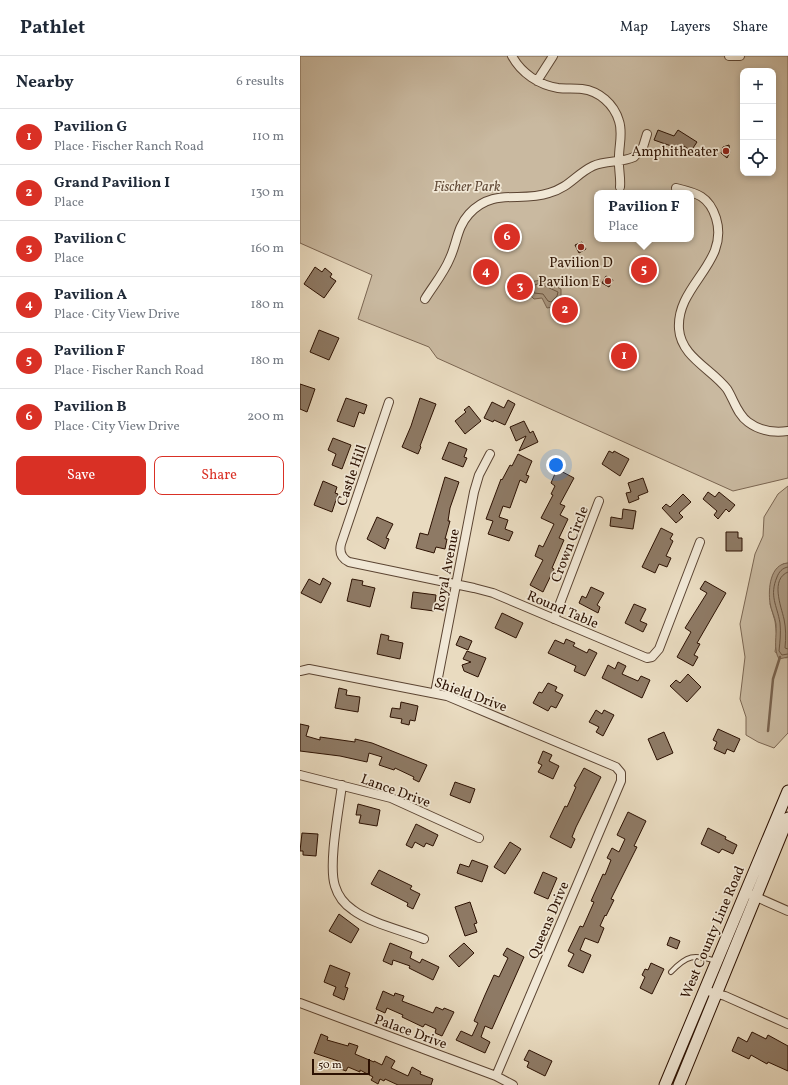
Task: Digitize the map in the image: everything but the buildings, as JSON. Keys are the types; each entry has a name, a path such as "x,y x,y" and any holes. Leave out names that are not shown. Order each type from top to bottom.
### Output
{"main road":[{"name":"West County Line Road","path":"665,1085 788,791"},
{"name":"West County Line Road","path":"679,1085 788,818"}],"street":[{"path":"512,56 522,71 544,85 557,88 590,90 600,95 609,103 615,111 621,129 619,160 620,187"},
{"path":"537,80 553,56"},
{"path":"729,56 740,56"},
{"path":"424,299 447,264 461,225 476,208 498,197 534,196 557,191 573,182 590,168 602,162 630,159 637,155 643,147 647,134"},
{"path":"676,188 683,190"},
{"path":"694,193 701,195 710,204 717,222 719,239 710,263 691,287 682,307 679,324 680,337 686,349 695,359 715,376 727,389 739,414 746,421 768,431 788,431"},
{"name":"Castle Hill","path":"342,557 340,552 341,544 389,402"},
{"name":"Royal Avenue","path":"435,693 474,492 479,475 490,454"},
{"name":"Crown Circle","path":"554,619 599,501"},
{"name":"Round Table","path":"342,557 353,564 456,584 493,593 642,657 652,657 659,649 700,542"},
{"name":"Shield Drive","path":"300,671 309,669 435,693 470,705 616,767 621,773"},
{"name":"Queens Drive","path":"496,1076 621,781 621,773"},
{"name":"Lance Drive","path":"300,776 391,798 479,838"},
{"path":"342,785 333,867 335,886 339,896 343,902 361,915 424,939"},
{"path":"746,892 788,911"},
{"path":"704,990 788,1024"},
{"name":"Palace Drive","path":"300,1003 496,1076 513,1085"}],"lane":[{"path":"671,972 685,959 691,957 701,956 716,961"}],"green space":[{"name":"Fischer Park","path":"300,56 788,56 788,478 733,491 437,358 429,347 358,319 372,275 300,243"},
{"path":"788,486 788,563 783,564 770,604 775,621 777,638 775,652 786,658 788,657 788,733 774,748 758,742 746,735 746,717 740,699 745,657 740,624 755,554 763,536 764,517 778,494"}],"water":[{"path":"542,280 561,289 561,297 553,307 547,308 542,298 534,299 530,295 530,283"},
{"path":"788,563 788,657 779,659 776,651 776,624 769,597 769,591 774,572 782,564"}],"waterway":[{"path":"768,731 773,679 780,657"}],"place":[{"name":"Amphitheater","path":"726,151"},
{"name":"Pavilion B","path":"507,237"},
{"name":"Pavilion D","path":"581,247"},
{"name":"Pavilion F","path":"644,270"},
{"name":"Pavilion A","path":"486,272"},
{"name":"Pavilion E","path":"608,281"},
{"name":"Pavilion C","path":"520,287"},
{"name":"Grand Pavilion I","path":"565,310"},
{"name":"Pavilion G","path":"624,356"}]}
